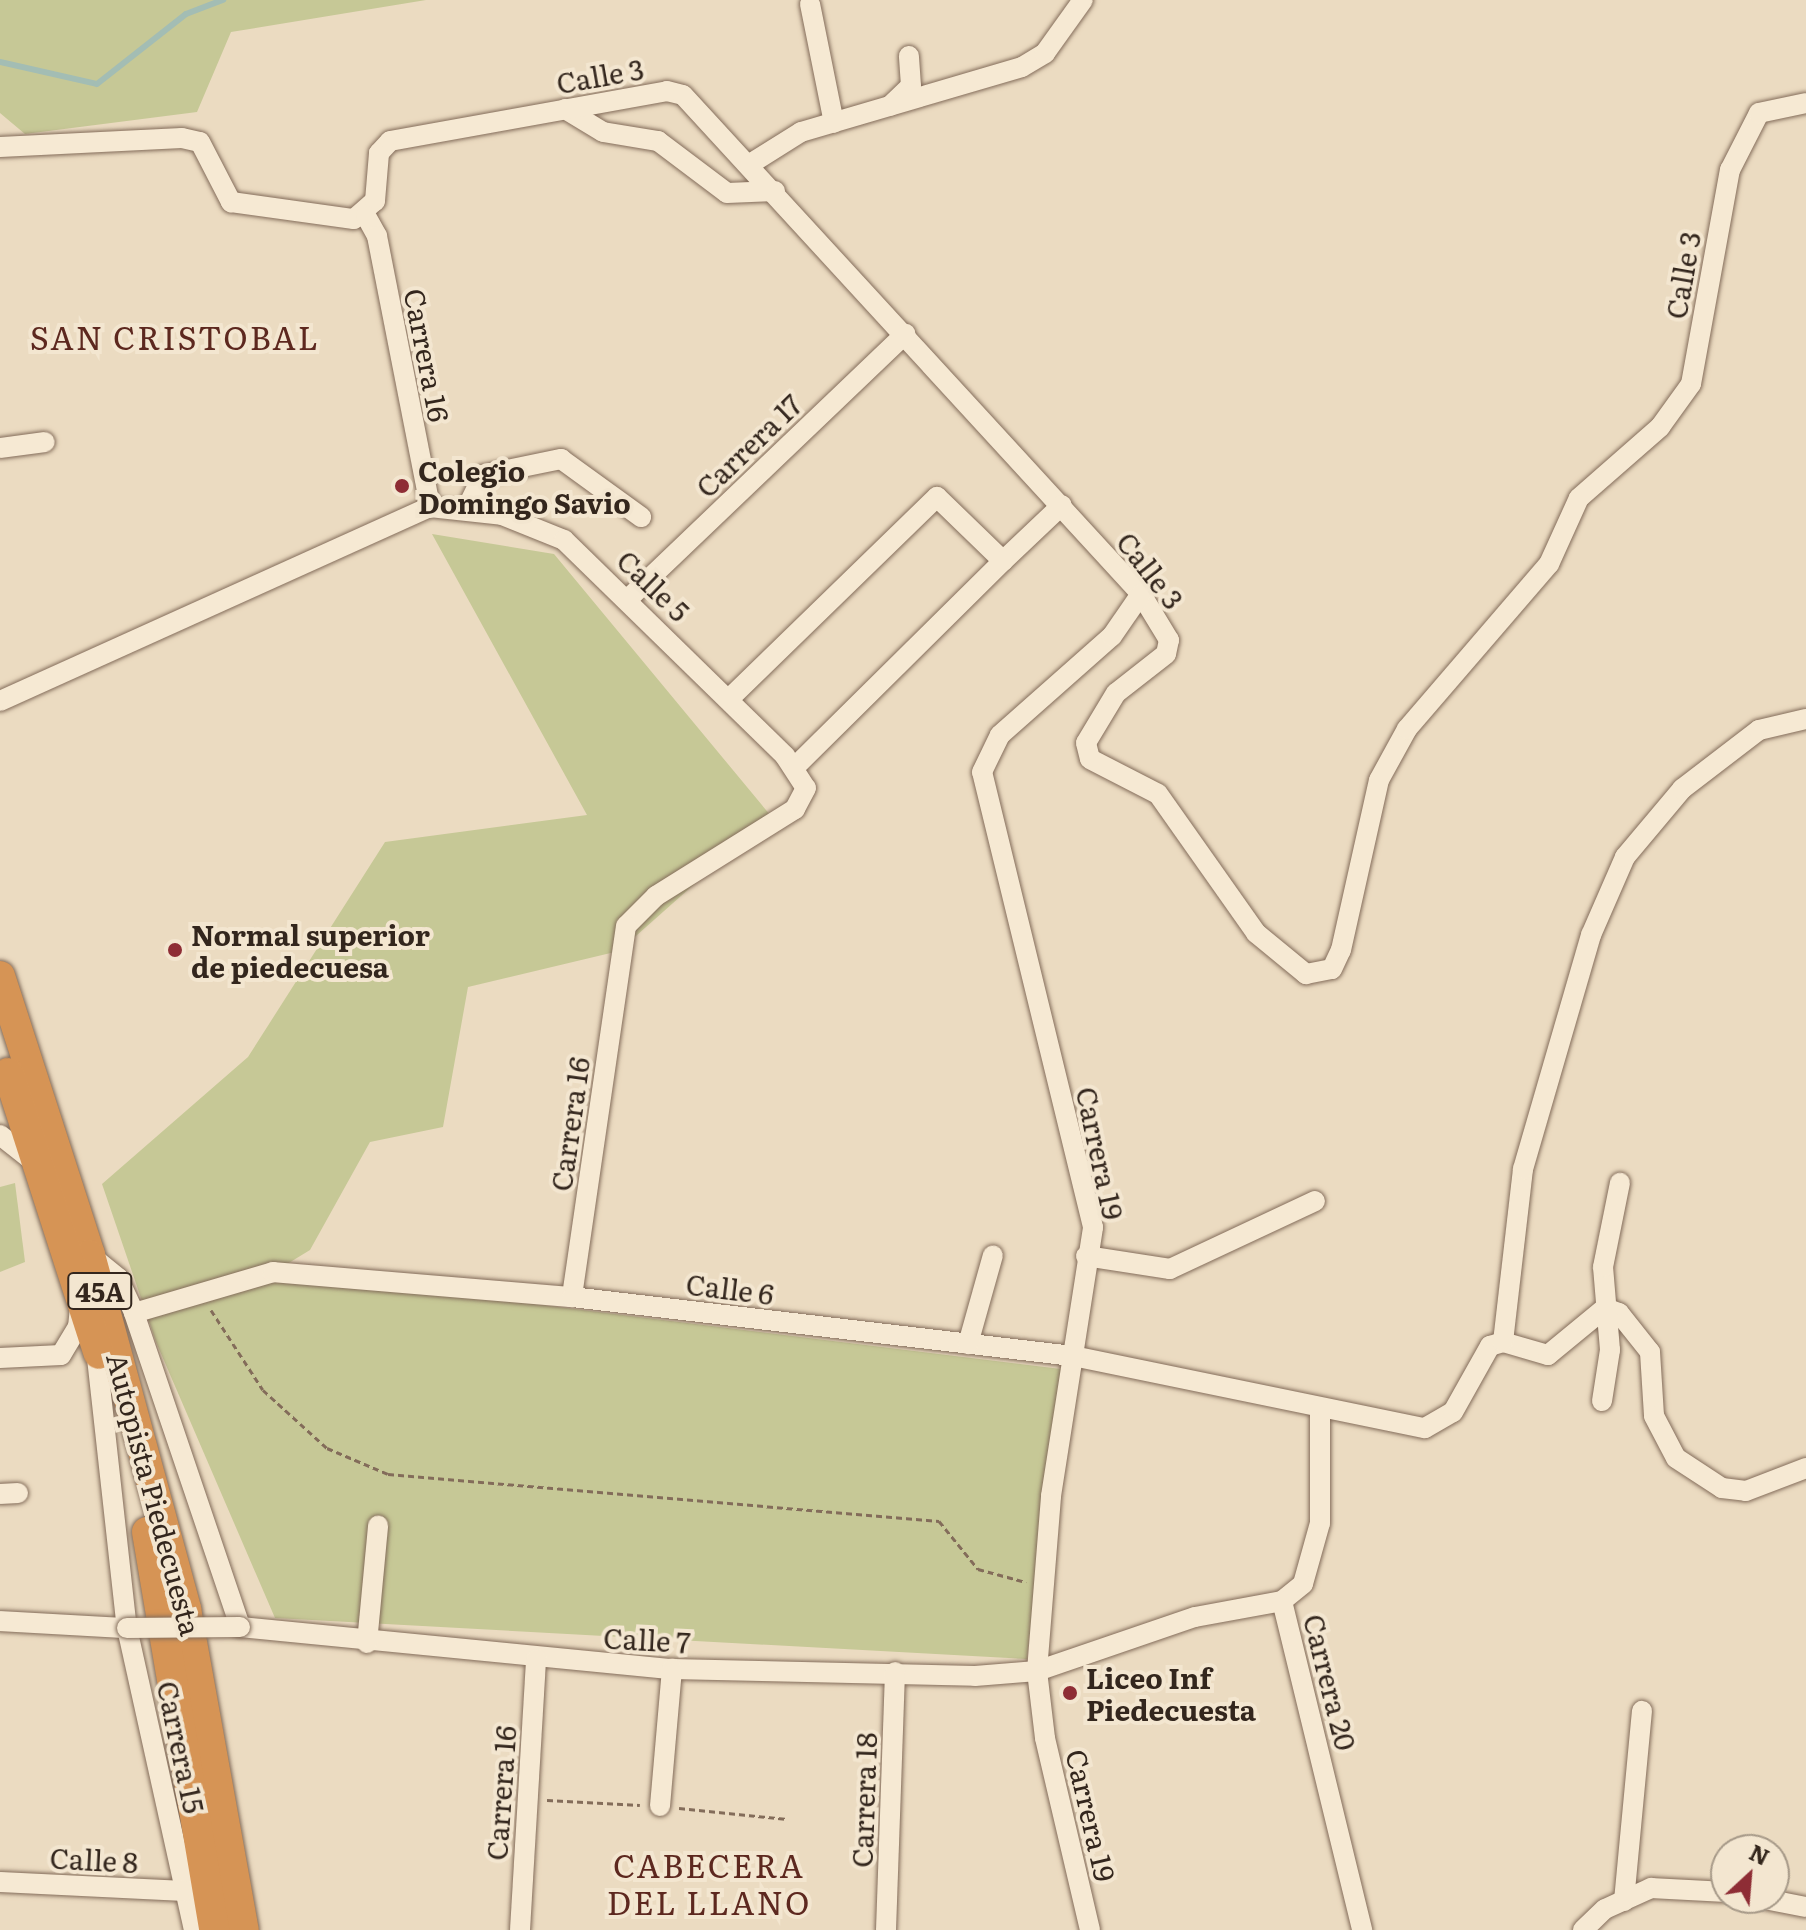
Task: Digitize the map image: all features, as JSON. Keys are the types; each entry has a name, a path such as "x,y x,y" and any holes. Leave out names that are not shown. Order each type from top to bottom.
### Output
{"highway":[{"name":"Autopista Piedecuesta","path":"0,976 90,1255 194,1643 244,1930"},
{"name":"Autopista Piedecuesta","path":"0,1048 80,1303 95,1338 148,1539 214,1930"}],"street":[{"path":"750,164 801,132 1022,67 1045,53 1083,0"},
{"path":"810,4 834,123"},
{"path":"887,109 911,86 909,56"},
{"name":"Calle 3","path":"366,216 379,153 390,141 565,109 683,95 775,191 1141,594 1169,640 1166,654 1116,693 1086,743 1090,759 1158,794 1256,933 1306,974 1332,969 1379,780 1407,729 1549,564 1579,498 1660,427 1691,384 1730,170 1759,113 1806,103"},
{"path":"565,109 603,132 658,141 727,193 775,191"},
{"path":"0,147 182,138 200,142 231,202 366,216"},
{"name":"Carrera 16","path":"366,216 377,236 430,507"},
{"name":"Carrera 17","path":"630,597 905,334"},
{"path":"0,448 45,442"},
{"path":"466,510 483,475 561,459 641,517"},
{"path":"729,699 937,497 1003,561"},
{"path":"795,767 1062,505"},
{"name":"Calle 5","path":"0,701 430,507 530,522 630,597 795,767"},
{"name":"Carrera 19","path":"1090,1930 1045,1738 1037,1671 1073,1356 1086,1256 1093,1227 982,772 1000,735 1112,636 1141,594"},
{"path":"1503,1342 1523,1169 1591,935 1625,857 1682,789 1759,730 1806,719"},
{"name":"Carrera 16","path":"572,1297 626,926 639,910 795,809 806,788 795,767"},
{"path":"0,1135 38,1165"},
{"path":"1602,1401 1610,1350 1603,1267 1620,1183"},
{"path":"1086,1256 1170,1269 1315,1201"},
{"path":"90,1255 118,1278 134,1313 240,1627"},
{"path":"968,1344 993,1255"},
{"name":"Calle 6","path":"134,1313 198,1290 273,1272 572,1297 1073,1356 1320,1409"},
{"path":"0,1358 61,1355 78,1327 80,1303"},
{"path":"1320,1409 1425,1428 1453,1412 1490,1346 1503,1342 1548,1355 1605,1308"},
{"path":"1605,1308 1619,1313 1650,1352 1654,1416 1676,1458 1722,1488 1746,1491 1806,1468"},
{"name":"Carrera 15","path":"95,1338 91,1362 127,1628 194,1930"},
{"name":"Carrera 20","path":"1320,1409 1320,1523 1303,1584 1282,1601 1362,1930"},
{"path":"367,1643 378,1526"},
{"name":"Calle 7","path":"0,1621 127,1628 240,1627 367,1643 672,1669 1037,1671 1195,1617 1282,1601"},
{"name":"Carrera 16","path":"520,1930 536,1659"},
{"path":"660,1806 672,1669"},
{"name":"Carrera 18","path":"886,1930 895,1672"},
{"path":"1624,1901 1642,1711"},
{"name":"Calle 8","path":"0,1882 185,1891"},
{"path":"1583,1930 1624,1901 1651,1888 1710,1891"}],"path":[{"path":"198,1290 263,1390 327,1448 388,1474 939,1521 978,1569 1046,1583"},
{"path":"528,1799 660,1806 787,1819"}],"green space":[{"path":"0,0 426,0 231,32 197,112 25,134 0,113"},
{"path":"432,534 554,554 771,816 619,951 468,987 443,1127 370,1142 310,1250 274,1272 1061,1369 1027,1659 275,1618 156,1342 102,1184 248,1057 385,842 587,815"},
{"path":"15,1183 25,1262 0,1272 0,1187"}],"waterway":[{"path":"0,62 97,84 186,14 223,0"}],"place":[{"name":"Colegio Domingo Savio","path":"402,486"},
{"name":"Normal superior de piedecuesa","path":"175,950"},
{"name":"Liceo Inf Piedecuesta","path":"1070,1693"}],"district":[{"name":"SAN CRISTOBAL","path":"175,336"},
{"name":"CABECERA DEL LLANO","path":"709,1884"}]}
